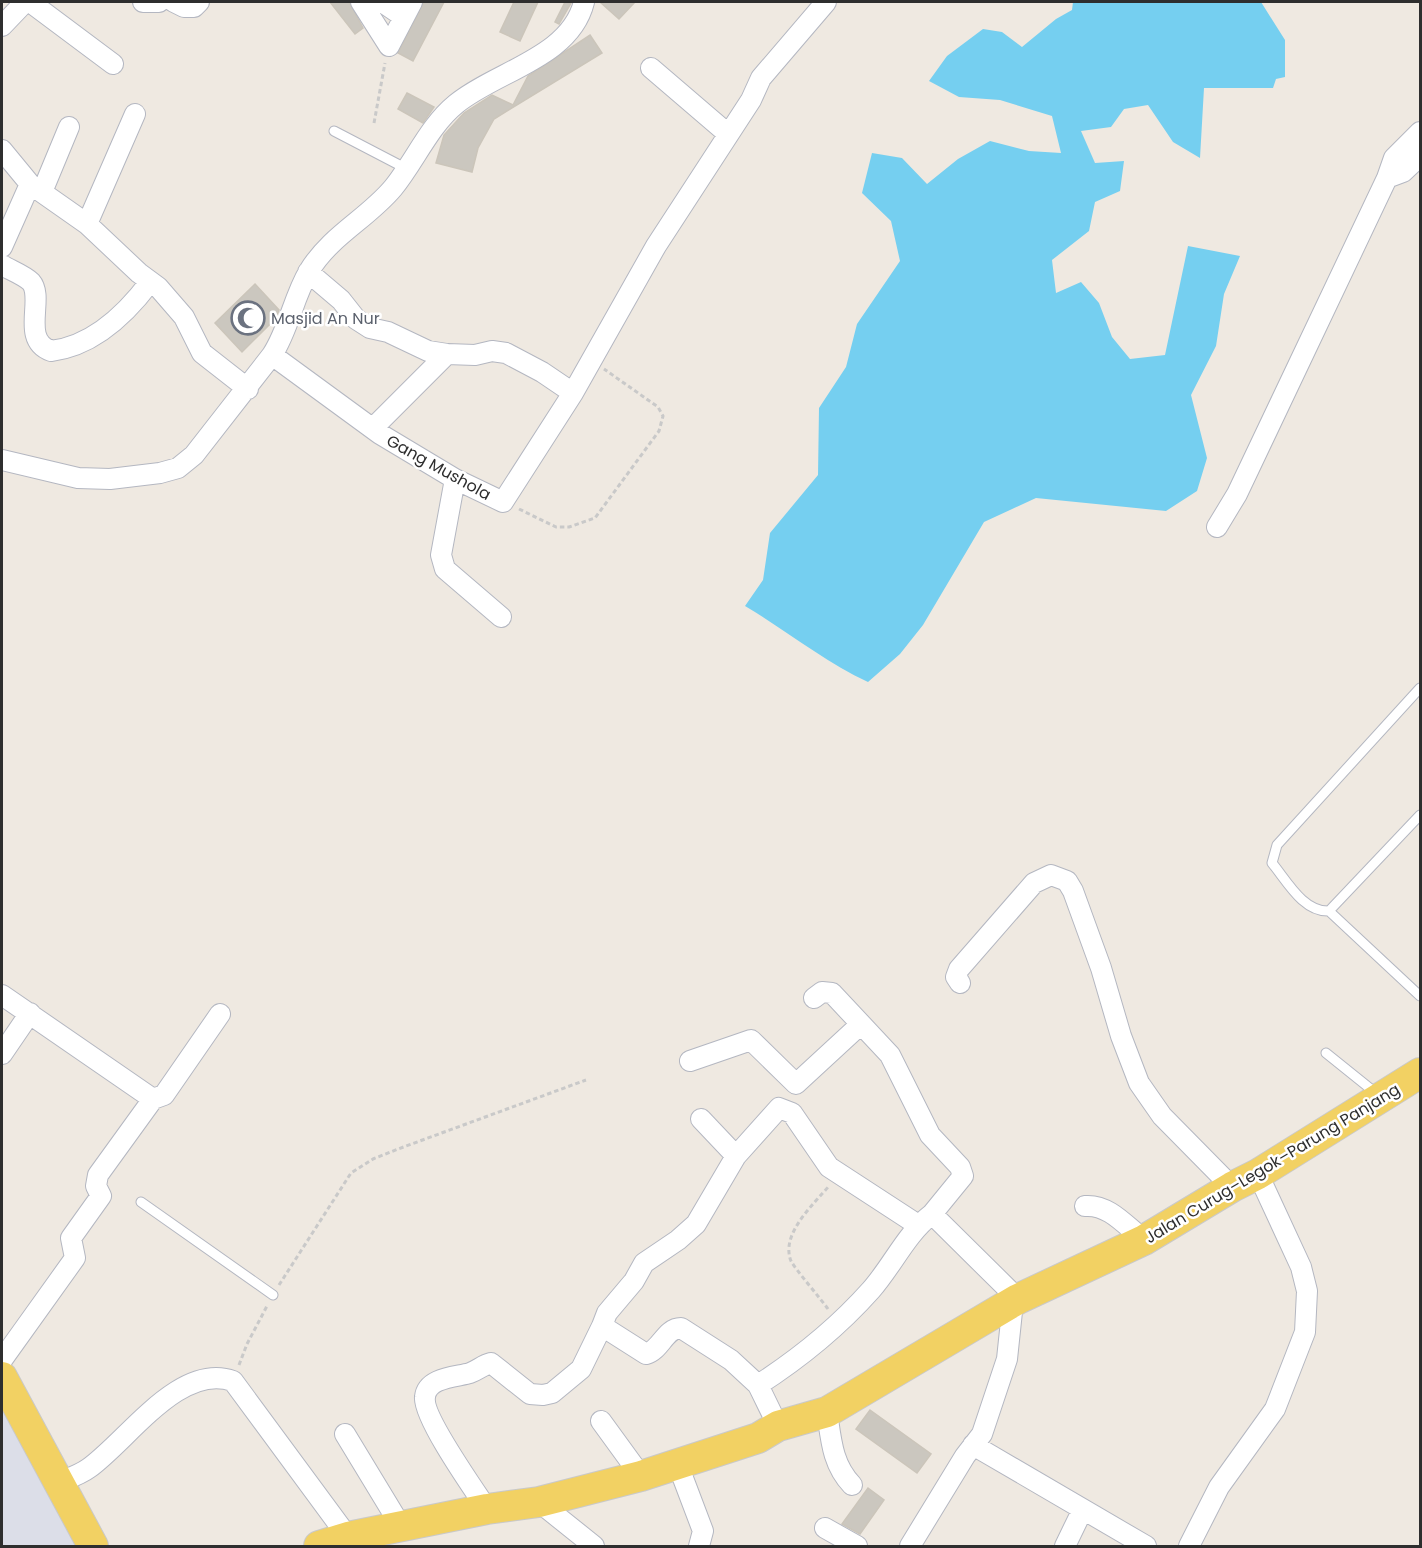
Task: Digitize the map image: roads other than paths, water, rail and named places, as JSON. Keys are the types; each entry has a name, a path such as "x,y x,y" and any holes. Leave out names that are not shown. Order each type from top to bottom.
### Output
{"main road":[{"name":"Jalan Curug–Legok–Parung Panjang","path":"319,1546 348,1537 488,1509 539,1502 641,1476 758,1438 778,1426 827,1412 1015,1300 1144,1240 1419,1076"},
{"path":"2,1377 93,1546"}],"street":[{"path":"2,26 26,2"},
{"path":"30,2 113,64"},
{"path":"143,2 159,2"},
{"path":"174,2 184,7 194,7 199,2"},
{"path":"361,2 389,46 408,9 382,2"},
{"path":"2,460 86,478 110,479 160,473 178,468 194,455 248,389 272,355 281,341 308,272 332,241 380,201 407,169 440,120 456,104 552,46 575,26 584,2"},
{"name":"Gang Mushola","path":"272,355 373,428 455,479 503,501 573,393 656,246 751,100 761,78 825,2"},
{"path":"651,68 728,134"},
{"path":"87,224 135,114"},
{"path":"2,247 69,127"},
{"path":"1217,527 1237,494 1387,178 1394,158 1420,132"},
{"path":"2,150 36,188 87,224 150,282 184,317 202,353 248,389"},
{"path":"1387,178 1403,172 1420,156"},
{"path":"2,266 32,283 36,294 33,315 37,337 46,349 51,351 92,337 116,320 150,282"},
{"path":"308,272 341,300 356,319 370,328 388,332 422,348 447,354 475,355 492,351 506,353 542,372 573,393"},
{"path":"373,428 447,354"},
{"path":"455,479 441,555 445,569 501,617"},
{"path":"960,982 956,977 959,969 1034,884 1051,875 1067,881 1074,891 1101,968 1120,1036 1139,1083 1162,1116 1245,1181 1301,1267 1307,1291 1305,1332 1275,1409 1219,1487 1189,1546"},
{"path":"759,1385 798,1359 838,1323 872,1288 963,1176 960,1167 930,1135 890,1055 832,993 822,992 814,998"},
{"path":"2,994 153,1099"},
{"path":"2,1054 30,1013"},
{"path":"2,1360 75,1258 70,1238 101,1196 96,1186 98,1175 153,1099 164,1095 220,1014"},
{"path":"690,1061 751,1040 796,1084 860,1024"},
{"path":"488,1509 453,1458 428,1411 425,1398 427,1392 446,1378 466,1374 491,1364 530,1394 552,1393 580,1370 607,1313 634,1281 644,1263 678,1240 696,1224 736,1156 772,1114 783,1108 792,1113 821,1159 840,1173 925,1220 1015,1300 1007,1359 985,1428 910,1546"},
{"path":"701,1119 736,1156"},
{"path":"1085,1206 1095,1205 1104,1209 1144,1240"},
{"path":"602,1326 646,1354 655,1350 673,1329 681,1328 731,1360 759,1385 778,1426"},
{"path":"60,1482 88,1468 177,1390 198,1379 211,1377 233,1381 348,1537"},
{"path":"827,1412 833,1451 843,1475 852,1485"},
{"path":"601,1421 641,1476"},
{"path":"345,1434 402,1528"},
{"path":"973,1445 1082,1511 1146,1546"},
{"path":"678,1465 703,1531 699,1546"},
{"path":"539,1502 594,1546"},
{"path":"1065,1546 1082,1511"},
{"path":"825,1528 857,1546"}],"lane":[{"path":"334,131 407,169"},
{"path":"1420,688 1277,845 1272,863 1306,903 1313,909 1329,911 1420,996"},
{"path":"1329,911 1420,815"},
{"path":"1326,1053 1381,1097"},
{"path":"141,1202 273,1295"}],"water":[{"path":"1073,2 1261,2 1285,40 1285,77 1276,79 1273,88 1204,88 1200,158 1173,142 1148,105 1124,109 1111,127 1081,131 1095,163 1124,161 1120,191 1095,202 1089,231 1052,260 1056,293 1081,282 1099,303 1112,337 1130,359 1165,355 1188,246 1240,256 1224,294 1216,346 1191,395 1207,458 1197,491 1166,511 1036,498 984,522 923,625 900,654 868,682 837,665 745,606 763,580 770,533 818,475 819,408 846,367 857,324 900,261 891,221 862,193 872,153 902,158 927,184 958,159 990,141 1029,151 1061,153 1052,116 1000,100 959,97 929,81 947,56 983,29 1002,32 1022,47 1056,19 1072,10"}],"place":[{"name":"Masjid An Nur","path":"248,318"}]}
